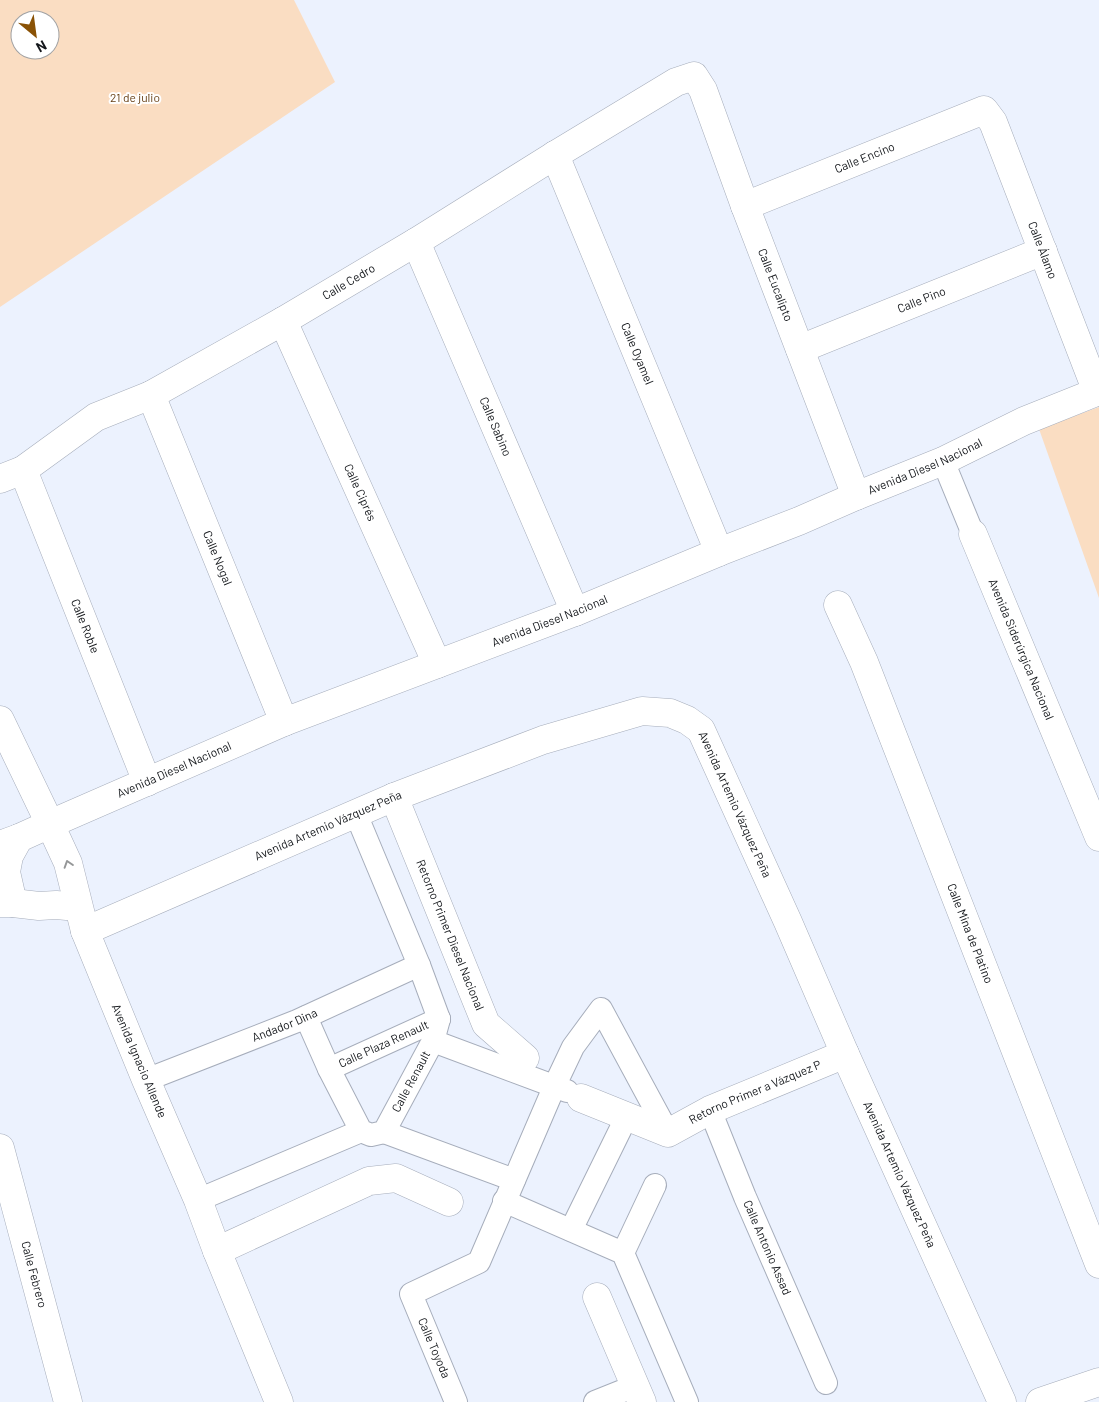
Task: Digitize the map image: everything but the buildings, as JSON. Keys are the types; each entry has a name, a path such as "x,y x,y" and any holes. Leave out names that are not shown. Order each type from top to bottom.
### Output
{"street":[{"name":"Calle Cedro","path":"11,475 96,417 151,395 283,321 416,242 676,82 694,76"},
{"name":"Calle Eucalipto","path":"694,76 703,90 745,206 856,496"},
{"name":"Calle Encino","path":"745,206 984,110"},
{"name":"Calle Álamo","path":"984,110 993,122 1098,392"},
{"name":"Calle Oyamel","path":"555,155 719,552"},
{"name":"Calle Sabino","path":"416,242 575,612"},
{"name":"Calle Pino","path":"800,348 1043,251"},
{"name":"Calle Ciprés","path":"283,321 438,664"},
{"name":"Avenida Diesel Nacional","path":"9,842 284,722 575,612 943,461 1024,421 1098,392"},
{"name":"Calle Nogal","path":"151,395 284,722"},
{"name":"Avenida Siderúrgica Nacional","path":"943,461 1099,837"},
{"name":"Calle Roble","path":"11,475 147,782"},
{"name":"Calle Mina de Platino","path":"838,605 864,662 1099,1264"},
{"name":"Avenida Artemio Vázquez Peña","path":"6,903 40,906 56,905 81,919 543,740 642,711 670,713 687,720 701,730 792,930 844,1054 1002,1402"},
{"name":"Avenida Ignacio Allende","path":"3,735 50,824 68,863 81,919 146,1080 198,1200 217,1252 279,1402"},
{"name":"Retorno Primer Diesel Nacional","path":"394,798 486,1024 525,1058"},
{"path":"356,814 419,965 439,1019"},
{"path":"6,903 6,872 10,856 9,842"},
{"name":"Andador Dina","path":"146,1080 306,1017 419,965"},
{"path":"668,1134 601,1009 573,1047 554,1085 504,1201 623,1253 687,1402"},
{"path":"306,1017 329,1069 363,1134"},
{"name":"Calle Renault","path":"363,1134 433,1041 439,1019"},
{"name":"Calle Plaza Renault","path":"329,1069 439,1019"},
{"path":"433,1041 554,1085 668,1134"},
{"name":"Retorno Primer a Vázquez P","path":"668,1134 710,1110 844,1054"},
{"name":"Calle Antonio Assad","path":"710,1110 745,1197 826,1383"},
{"path":"571,1230 627,1116"},
{"path":"198,1200 363,1134 514,1180"},
{"name":"Calle Febrero","path":"0,1148 68,1402"},
{"path":"217,1252 369,1181 396,1178 449,1202"},
{"path":"623,1253 655,1186"},
{"name":"Calle Toyoda","path":"456,1402 411,1294 479,1262 504,1201"},
{"path":"595,1402 638,1394 597,1297"},
{"path":"1040,1402 1099,1382"}],"green space":[{"name":"21 de julio","path":"0,0 294,0 335,82 0,307"},
{"path":"1099,407 1099,598 1039,429"}]}
